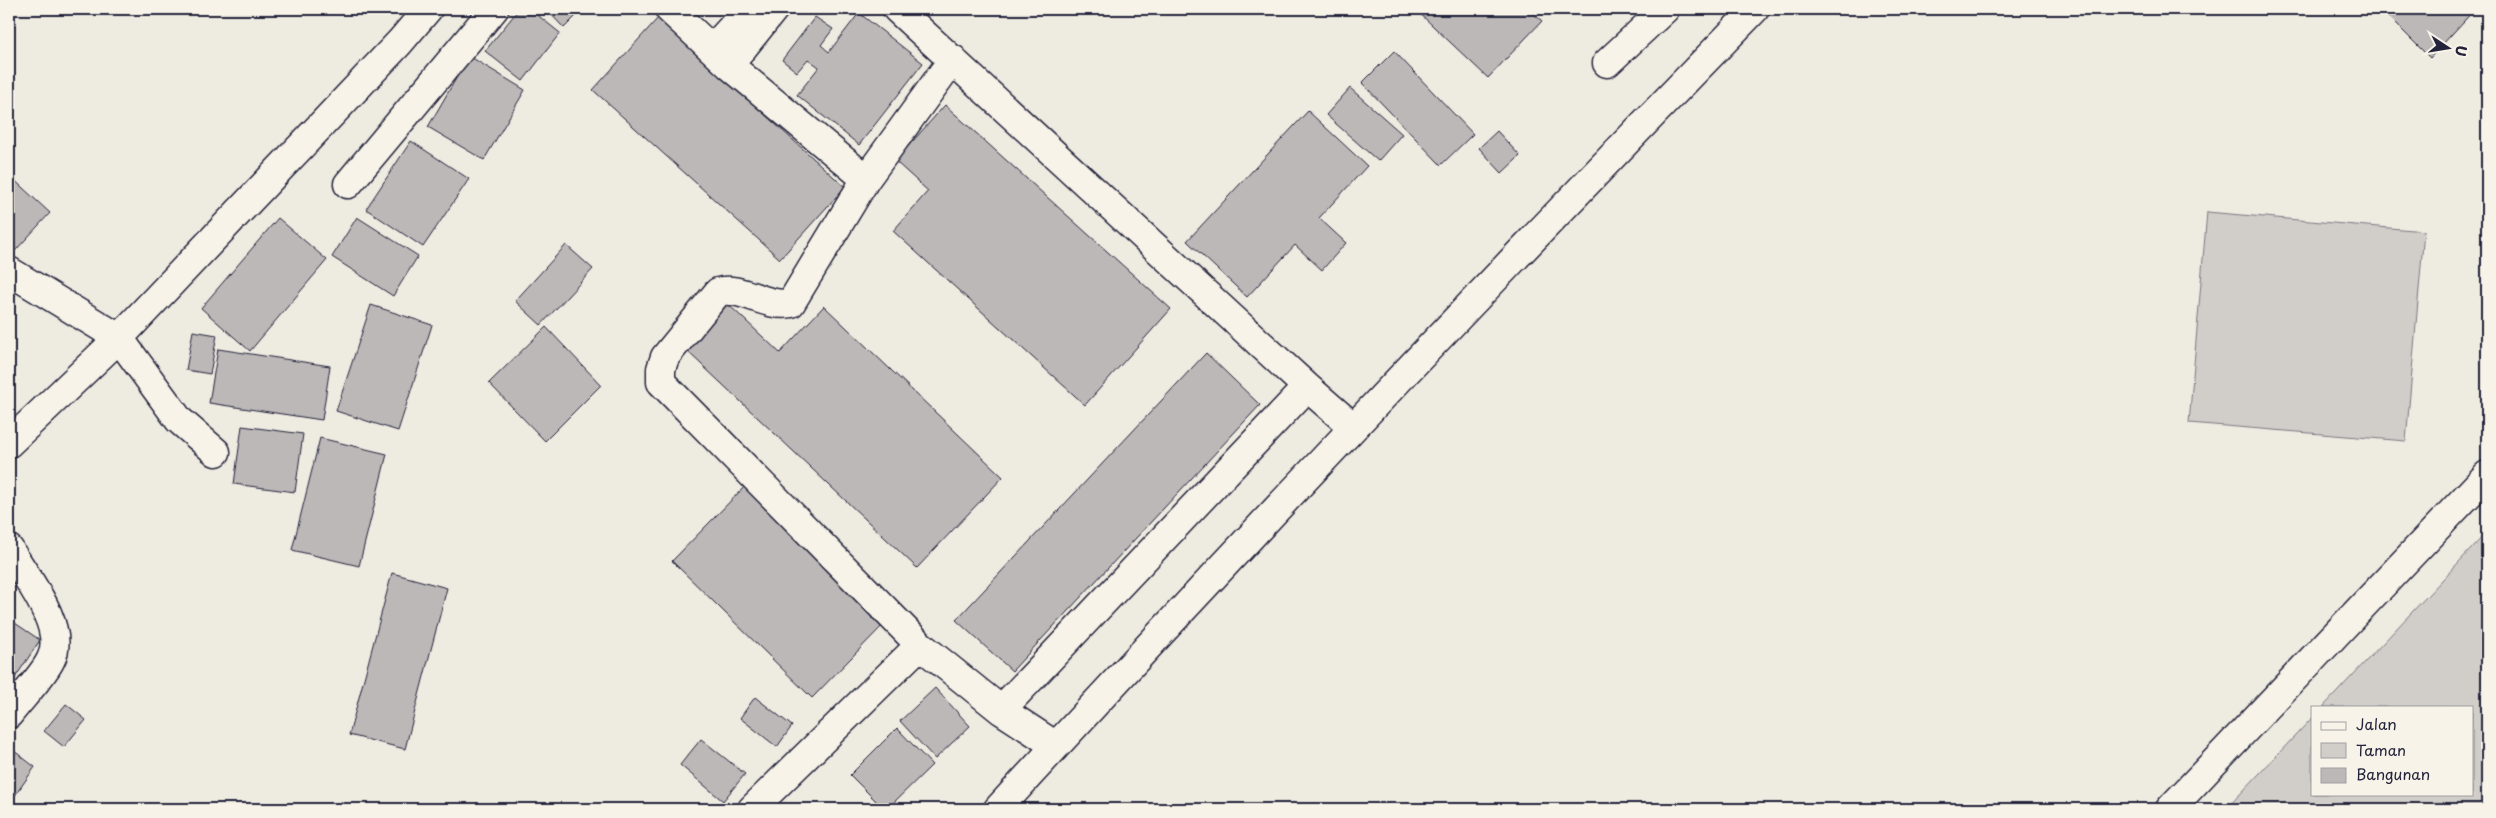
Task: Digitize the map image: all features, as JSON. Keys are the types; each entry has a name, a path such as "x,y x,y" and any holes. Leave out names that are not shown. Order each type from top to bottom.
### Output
{"street":[{"path":"9,443 119,338 400,42 428,9"},
{"path":"348,184 494,9"},
{"path":"669,9 720,57 866,180"},
{"path":"720,57 749,9"},
{"path":"720,57 774,9"},
{"path":"897,9 1307,387 1353,426"},
{"path":"1607,63 1665,9"},
{"path":"998,809 1353,426 1563,206 1756,9"},
{"path":"953,59 866,180 791,303 772,304 730,290 718,292 665,357 661,370 661,382 920,645 1001,710 1056,746"},
{"path":"9,270 119,338 179,420 216,452"},
{"path":"1001,710 1307,387"},
{"path":"2170,809 2487,475"},
{"path":"9,549 51,619 54,636 52,658 9,714"},
{"path":"752,809 920,645"}],"green space":[{"path":"2207,212 2424,231 2406,441 2189,423"},
{"path":"2487,532 2487,809 2226,809 2311,719 2311,796 2474,796 2474,706 2324,706"}],"building":[{"path":"519,9 530,9 560,33 523,81 485,51"},
{"path":"546,9 583,9 564,28"},
{"path":"1415,9 1528,9 1542,21 1488,78"},
{"path":"2381,9 2475,9 2430,58"},
{"path":"859,13 923,63 859,145 797,95 819,67 808,59 797,72 782,60 815,17 833,29 821,45 829,52"},
{"path":"658,18 845,187 780,259 593,90"},
{"path":"1394,51 1473,134 1441,165 1362,83"},
{"path":"469,56 525,90 484,160 428,127"},
{"path":"1350,88 1402,134 1378,161 1326,115"},
{"path":"945,105 1171,309 1085,405 893,231 928,191 895,161"},
{"path":"1308,111 1367,166 1319,218 1346,243 1322,270 1295,245 1247,297 1187,241"},
{"path":"1497,131 1520,156 1502,173 1479,148"},
{"path":"411,141 469,179 423,247 366,209"},
{"path":"9,175 50,213 15,251 9,245"},
{"path":"357,217 418,256 393,296 332,257"},
{"path":"278,218 327,260 250,351 201,308"},
{"path":"566,245 593,269 541,325 515,301"},
{"path":"728,304 780,353 824,306 1003,477 917,568 685,349"},
{"path":"371,305 432,325 398,431 336,411"},
{"path":"546,327 601,385 545,441 489,383"},
{"path":"193,331 217,335 210,374 186,370"},
{"path":"218,349 330,366 322,420 209,403"},
{"path":"1206,353 1260,405 1012,671 956,620"},
{"path":"242,426 303,434 295,492 234,484"},
{"path":"320,438 387,454 359,566 292,550"},
{"path":"749,482 889,619 812,698 672,561"},
{"path":"392,573 447,588 405,749 349,735"},
{"path":"9,619 40,640 9,687"},
{"path":"935,688 970,726 935,759 900,721"},
{"path":"755,697 792,726 777,747 740,718"},
{"path":"66,704 86,720 64,747 44,731"},
{"path":"897,728 932,765 887,809 884,809 850,775"},
{"path":"701,739 745,774 723,801 680,765"},
{"path":"9,747 35,767 9,804"}]}
